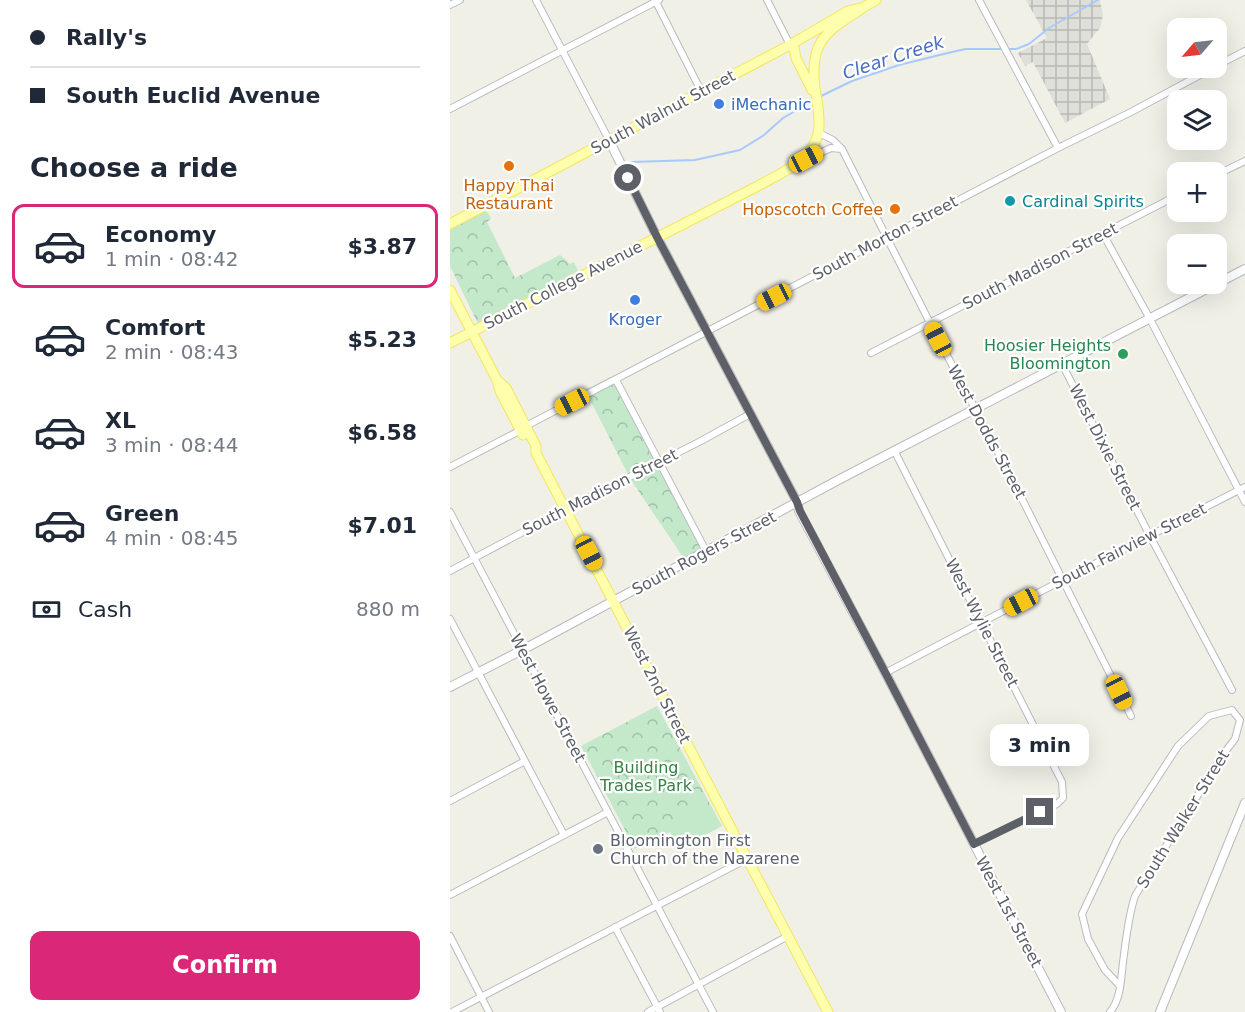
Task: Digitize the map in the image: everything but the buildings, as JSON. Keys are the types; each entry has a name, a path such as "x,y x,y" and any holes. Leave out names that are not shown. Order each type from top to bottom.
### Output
{"main road":[{"name":"South Walnut Street","path":"450,224 786,47 848,11 871,2"},
{"path":"812,84 817,50 822,41 829,32 871,2"},
{"path":"786,47 794,48 796,58 812,84 818,108 819,133"},
{"name":"South College Avenue","path":"450,343 796,165 810,151 819,133"},
{"name":"West 2nd Street","path":"450,290 497,380 506,388 514,411 536,446 536,453 828,1012"}],"street":[{"path":"450,5 460,0"},
{"path":"536,0 609,140"},
{"path":"767,0 786,47"},
{"path":"980,0 1058,148"},
{"path":"450,109 656,1 703,91"},
{"name":"South Morton Street","path":"1227,61 1245,51"},
{"name":"South Morton Street","path":"450,467 1194,78"},
{"name":"West Dodds Street","path":"819,133 833,140 842,149 1131,716"},
{"name":"West 1st Street","path":"609,140 657,237 1061,1012"},
{"path":"796,165 831,148 842,149"},
{"path":"1227,170 1245,161"},
{"name":"South Madison Street","path":"871,353 1167,201"},
{"path":"1103,234 1242,489 1245,502"},
{"name":"South Rogers Street","path":"450,687 894,450 1245,269"},
{"name":"West Dixie Street","path":"1062,364 1232,690"},
{"path":"616,380 706,551"},
{"name":"South Madison Street","path":"450,571 750,414"},
{"name":"West Wylie Street","path":"894,450 1062,782 1063,798 1057,804 974,844"},
{"name":"South Fairview Street","path":"885,673 1242,489"},
{"name":"West Howe Street","path":"450,512 712,1012"},
{"path":"450,619 564,835"},
{"name":"South Walker Street","path":"1110,1012 1118,1000 1120,986 1130,912 1135,896 1235,739 1240,720 1232,710 1209,716 1178,746 1118,838 1082,914 1088,939 1105,970 1120,986"},
{"path":"450,801 525,761"},
{"path":"1160,1012 1245,803"},
{"path":"450,895 608,813"},
{"path":"452,1012 747,859"},
{"path":"615,927 659,1010"},
{"path":"450,936 489,1012"},
{"path":"648,1012 659,1010 788,936"}],"shaded area":[{"path":"1026,0 1100,0 1103,15 1100,28 1087,44 1110,99 1065,123 1033,62 1025,66 1018,53 1047,38"}],"green space":[{"path":"482,211 487,212 490,216 491,219 487,222 515,278 560,255 570,264 574,262 578,271 479,326 450,266 450,228"},
{"path":"614,375 705,549 685,560 631,480 585,390"},
{"name":"Building Trades Park","path":"657,706 722,826 679,848 670,832 635,849 581,746"},
{"path":"707,802 720,827 679,848 666,823"}],"waterway":[{"name":"Clear Creek","path":"819,97 852,81 899,65 956,51 1016,49 1029,44 1049,28 1098,0"},
{"name":"Clear Creek","path":"630,162 695,160 740,150 764,135 783,118 814,100"}],"place":[{"name":"iMechanic","path":"719,104"},
{"name":"Happy Thai Restaurant","path":"509,166"},
{"name":"Cardinal Spirits","path":"1010,201"},
{"name":"Hopscotch Coffee","path":"895,209"},
{"name":"Kroger","path":"635,300"},
{"name":"Hoosier Heights Bloomington","path":"1123,354"},
{"name":"Bloomington First Church of the Nazarene","path":"598,849"}],"route":[{"path":"628,178 974,844 1040,812"}]}
